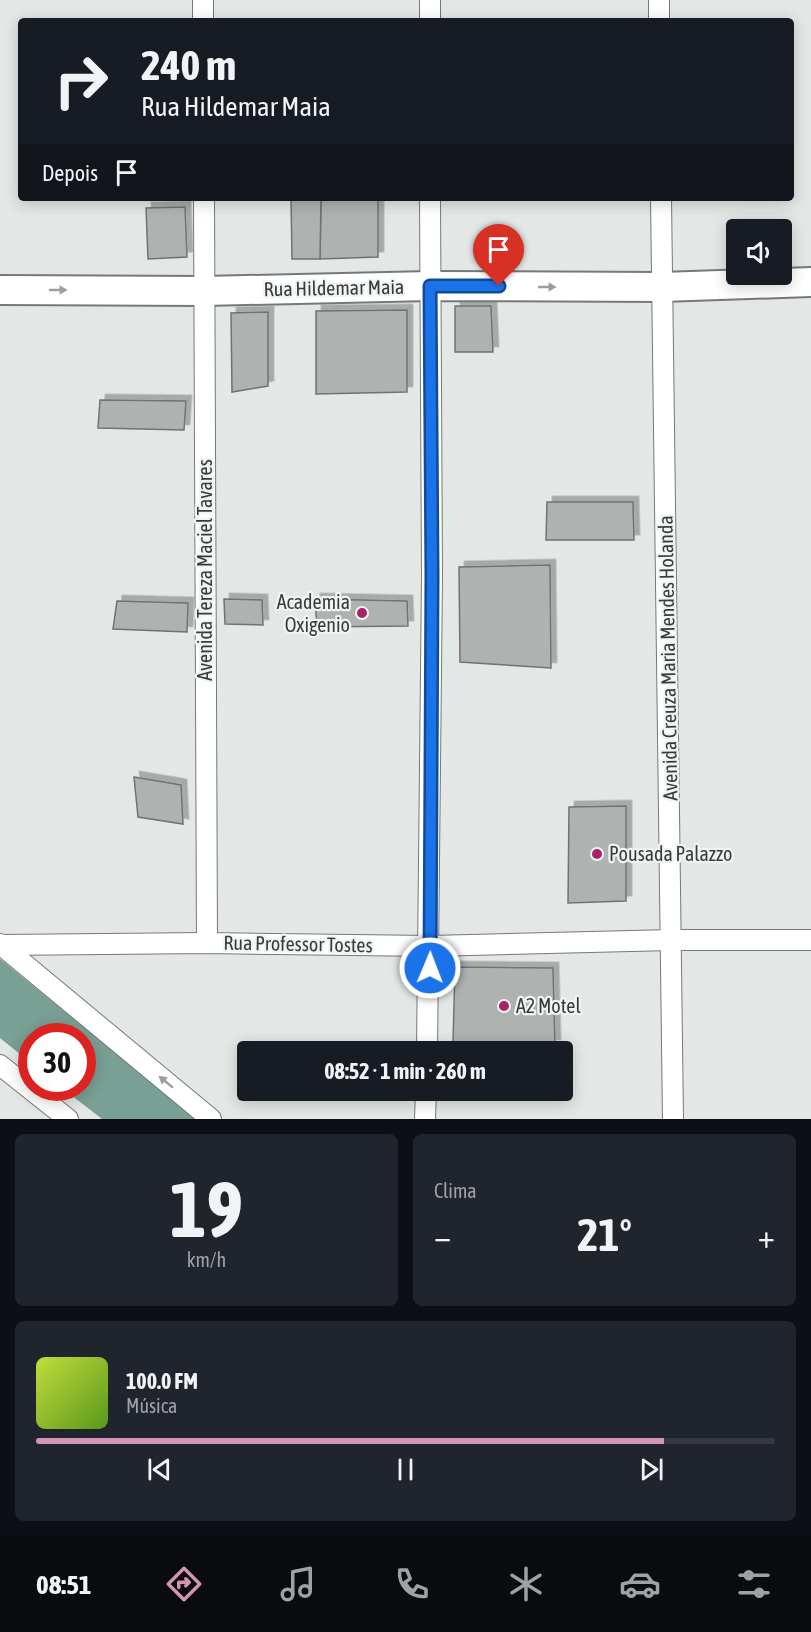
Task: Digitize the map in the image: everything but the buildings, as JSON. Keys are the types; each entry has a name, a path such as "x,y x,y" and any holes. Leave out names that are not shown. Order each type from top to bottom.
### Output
{"main road":[{"name":"Rua Hildemar Maia","path":"0,290 204,291 430,286 662,287 811,282"}],"street":[{"path":"203,0 203,18"},
{"path":"430,0 430,18"},
{"path":"659,0 659,18"},
{"name":"Avenida Tereza Maciel Tavares","path":"204,201 207,943"},
{"path":"427,1041 432,576 430,201"},
{"name":"Avenida Creuza Maria Mendes Holanda","path":"661,201 673,1119"},
{"name":"Rua Professor Tostes","path":"1,944 207,943 430,946 672,940 811,940"},
{"path":"1,944 212,1119"},
{"path":"0,1065 68,1119"},
{"path":"425,1119 426,1101"}],"shaded area":[{"path":"0,959 78,1023 18,1023 18,1053 0,1038"},
{"path":"96,1037 196,1119 102,1119 79,1101 96,1101"}],"place":[{"name":"Academia Oxigenio","path":"362,613"},
{"name":"Pousada Palazzo","path":"597,854"},
{"name":"A2 Motel","path":"504,1006"}],"route":[{"path":"430,968 432,576 430,286 499,286"}]}
